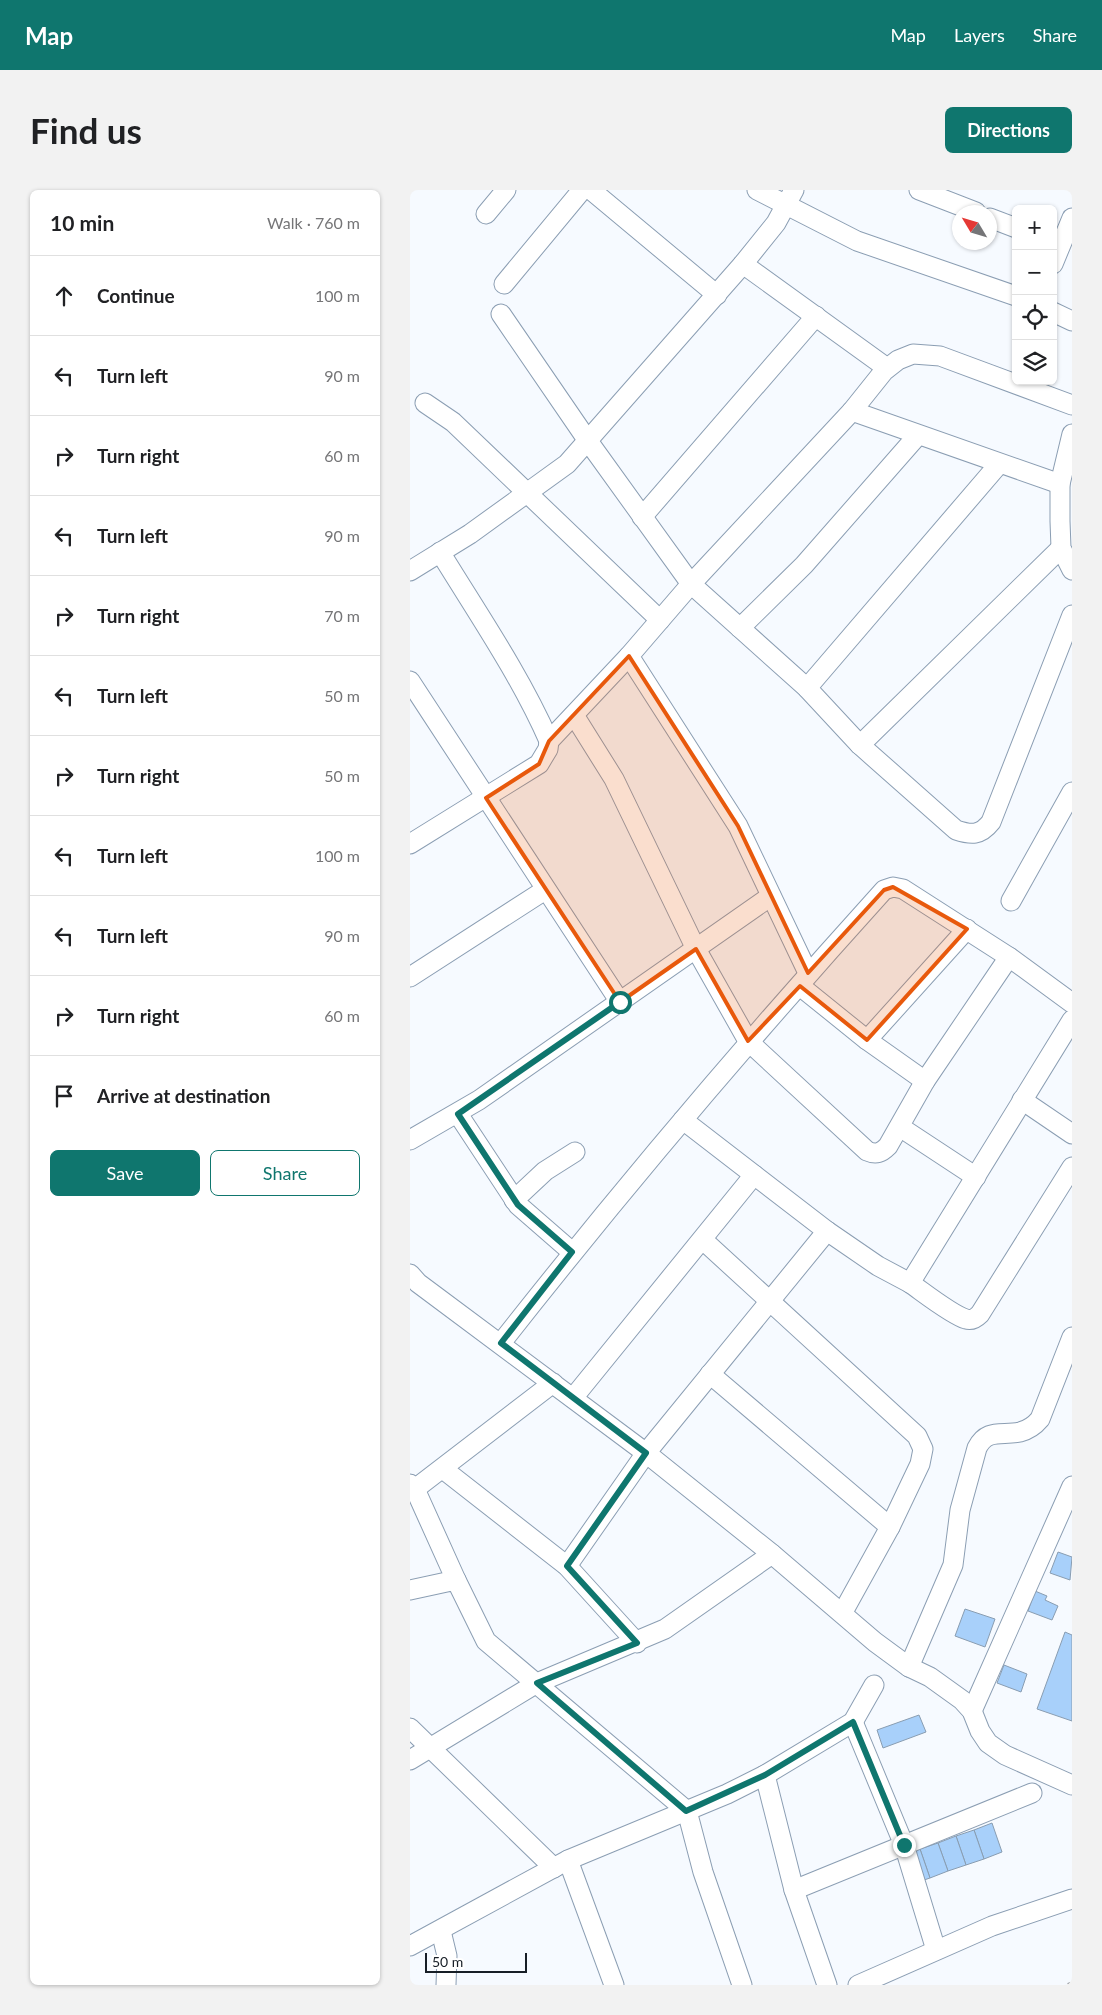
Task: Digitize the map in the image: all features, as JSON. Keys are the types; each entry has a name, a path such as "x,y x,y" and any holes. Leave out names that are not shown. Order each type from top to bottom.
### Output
{"street":[{"path":"486,214 506,190"},
{"path":"504,284 582,190"},
{"path":"591,190 717,295"},
{"path":"756,190 790,197 857,241 1013,295"},
{"path":"920,190 958,205"},
{"path":"410,571 567,464 743,264 776,223 790,197"},
{"path":"1057,244 1072,218"},
{"path":"997,221 1012,226"},
{"path":"743,264 887,368"},
{"path":"501,314 642,517 688,587 740,628 807,688 860,745 956,830 972,835 978,834 986,828 994,816 1065,654 1072,615"},
{"path":"1057,314 1072,321"},
{"path":"642,517 816,316"},
{"path":"549,741 629,656 688,587 852,411 887,368 898,360 913,354 940,356 1072,405"},
{"path":"425,403 453,422 662,617"},
{"path":"852,411 1060,484"},
{"path":"1072,434 1060,484 1061,548 1072,570"},
{"path":"740,628 804,566 918,435"},
{"path":"807,688 999,464"},
{"path":"860,745 1061,548"},
{"path":"410,844 540,764 548,749 549,741 538,716 512,670 440,552"},
{"path":"629,656 738,826 771,896 804,980 867,1040 925,1080"},
{"path":"410,681 417,707 486,798 620,1002"},
{"path":"574,715 614,779 696,949 748,1041 868,1151 873,1153 881,1152 900,1127 925,1080 1009,957"},
{"path":"1011,902 1067,813 1072,792"},
{"path":"501,1343 572,1252 748,1041 884,890 893,887 903,889 1009,957 1072,1003"},
{"path":"410,977 545,890"},
{"path":"410,1140 458,1114 771,896"},
{"path":"867,1040 967,930"},
{"path":"910,1283 1072,1020"},
{"path":"1022,1100 1072,1134"},
{"path":"458,1114 514,1200 572,1252"},
{"path":"683,1120 827,1231 878,1266 910,1283 966,1319 974,1319 980,1314 1072,1167"},
{"path":"900,1127 976,1177"},
{"path":"514,1200 545,1171 575,1152"},
{"path":"573,1398 754,1175"},
{"path":"567,1566 646,1453 827,1231"},
{"path":"703,1240 917,1436 923,1449 920,1464 890,1527 843,1612"},
{"path":"410,1274 418,1283 501,1343 646,1453 843,1612 875,1642 909,1667 930,1677 951,1692 972,1711 980,1731 988,1743 1005,1755 1072,1786"},
{"path":"909,1667 953,1565 960,1510 980,1441 990,1434 1020,1432 1032,1427 1040,1419 1072,1337"},
{"path":"710,1374 890,1527"},
{"path":"553,1383 443,1470 412,1487 486,1641 686,1811 704,1872 742,1985"},
{"path":"443,1470 567,1566 637,1643"},
{"path":"972,1711 1072,1486"},
{"path":"410,1760 537,1683 637,1643 688,1614 772,1554"},
{"path":"410,1590 456,1580"},
{"path":"410,1946 441,1931 561,1864 765,1775 853,1722 874,1685"},
{"path":"853,1722 904,1845 936,1950"},
{"path":"410,1728 431,1749 561,1864 614,1985"},
{"path":"765,1775 794,1890 827,1985"},
{"path":"794,1890 1032,1793"},
{"path":"858,1985 878,1982 936,1950 992,1926 1072,1899"},
{"path":"441,1931 447,1956 446,1985"}],"highlighted area":[{"path":"629,656 738,826 808,973 884,890 893,887 967,929 867,1040 800,986 748,1041 696,949 620,1002 486,798 539,764 549,741"}],"building":[{"path":"1058,1552 1072,1557 1070,1580 1050,1573"},
{"path":"1035,1591 1047,1596 1045,1600 1058,1606 1052,1620 1028,1611"},
{"path":"965,1609 995,1619 985,1647 955,1636"},
{"path":"1065,1632 1072,1635 1072,1721 1037,1709"},
{"path":"1004,1665 1027,1674 1021,1692 997,1683"},
{"path":"919,1715 926,1732 883,1748 877,1730"},
{"path":"992,1823 1002,1852 984,1859 974,1830"},
{"path":"974,1830 984,1859 966,1865 956,1836"},
{"path":"956,1836 966,1865 948,1871 938,1843"},
{"path":"938,1843 948,1871 930,1878 920,1849"},
{"path":"920,1849 930,1878 924,1880 912,1850"}],"railway":[{"path":"1068,1985 1072,1984"}],"route":[{"path":"620,1002 458,1114 518,1205 572,1252 501,1343 646,1453 567,1566 637,1643 537,1683 686,1811 727,1794 765,1775 853,1722 904,1845"}]}
